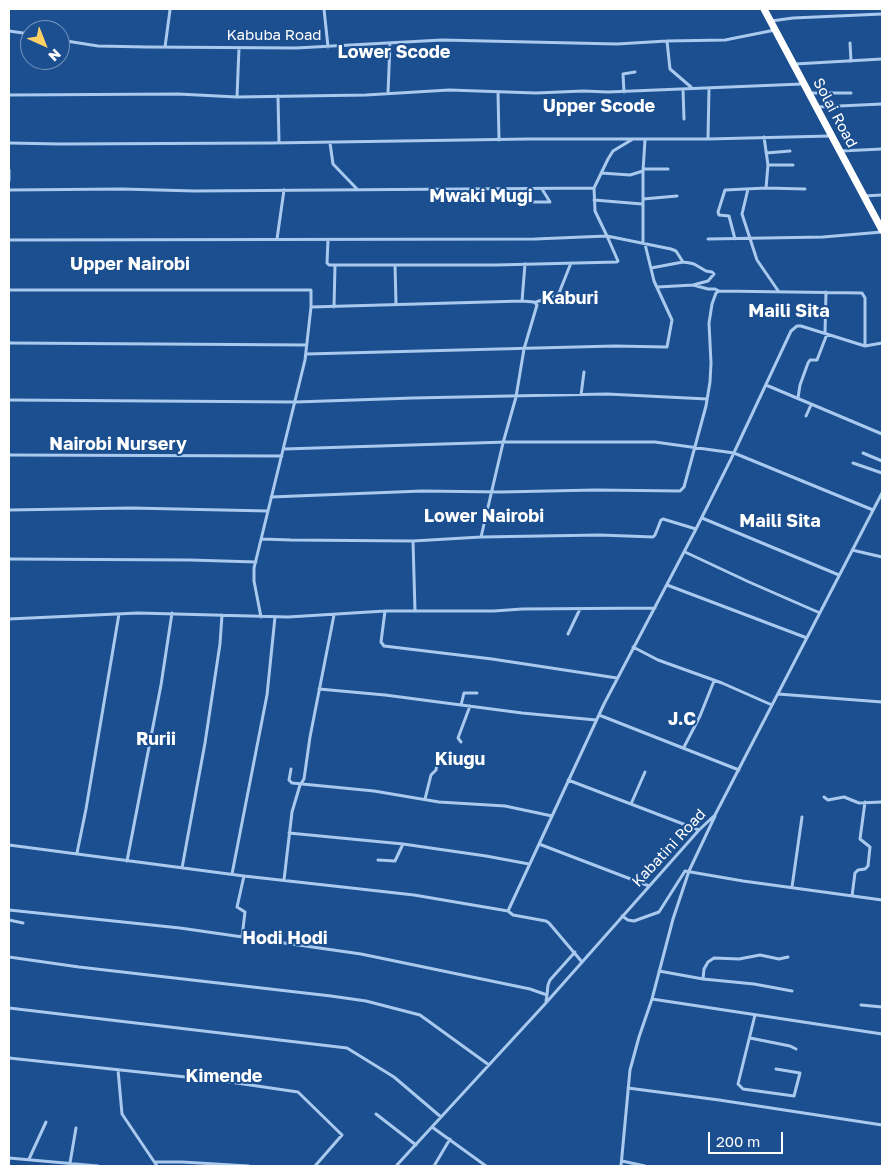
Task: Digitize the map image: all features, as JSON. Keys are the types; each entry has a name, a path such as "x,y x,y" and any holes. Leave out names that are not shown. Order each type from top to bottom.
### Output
{"highway":[{"name":"Solai Road","path":"764,9 882,231"}],"street":[{"path":"324,9 328,47"},
{"path":"165,47 170,10"},
{"path":"771,21 793,18 882,14"},
{"name":"Kabuba Road","path":"70,42 98,46 239,48 328,47 442,40 616,44 724,40 775,30"},
{"path":"667,41 670,69 692,88"},
{"path":"850,43 851,61"},
{"path":"388,93 390,44"},
{"path":"237,97 239,48"},
{"path":"794,64 882,59"},
{"path":"624,92 624,73 635,72"},
{"path":"9,95 178,94 237,97 449,90 624,92 804,84"},
{"path":"708,139 709,88"},
{"path":"683,89 684,119"},
{"path":"498,92 499,140"},
{"path":"810,94 851,93"},
{"path":"278,96 278,143"},
{"path":"817,107 882,104"},
{"path":"9,143 330,143 832,136"},
{"path":"328,240 327,263 329,265 617,262 616,253 595,211 594,188 613,151 634,138"},
{"path":"764,138 768,165 766,188"},
{"path":"306,354 614,346 667,347 672,320 654,281 644,243 642,204 645,140"},
{"path":"330,143 333,164 356,190"},
{"path":"840,151 882,150"},
{"path":"766,153 790,151"},
{"path":"768,165 794,165"},
{"path":"601,173 632,175 643,170 668,169"},
{"path":"9,170 9,180"},
{"path":"516,202 550,202 542,188"},
{"path":"9,190 594,188"},
{"path":"748,189 742,214 759,263 780,293"},
{"path":"735,239 729,216 719,214 725,190 805,189"},
{"path":"277,239 284,190"},
{"path":"863,196 882,195"},
{"path":"643,199 677,196"},
{"path":"594,200 642,204"},
{"path":"708,239 823,237 882,231"},
{"path":"9,240 568,239 608,236 672,249 683,262"},
{"path":"651,268 683,262 694,264 714,274 700,285"},
{"path":"311,307 536,302 559,293 571,263"},
{"path":"522,301 525,264"},
{"path":"334,307 335,265"},
{"path":"395,265 396,304"},
{"path":"658,288 700,285 715,288 719,291 862,293 864,295 865,346"},
{"path":"9,290 311,290 306,354 254,575 261,617"},
{"path":"271,497 422,491 680,491 684,487 707,399 712,363 709,323 712,304 719,291"},
{"path":"798,398 800,385 808,363 810,360 818,359 826,334 826,292"},
{"path":"481,537 516,396 524,349 536,302"},
{"path":"508,911 596,720 685,552 794,328 802,326 865,346 882,343"},
{"path":"9,343 307,345"},
{"path":"581,395 584,372"},
{"path":"766,385 882,434"},
{"path":"9,400 296,402 607,394 707,399"},
{"path":"806,416 811,405"},
{"path":"284,450 503,443 645,442 696,446 734,453 873,510"},
{"path":"863,453 882,461"},
{"path":"9,455 282,456"},
{"path":"853,463 882,473"},
{"name":"Kabatini Road","path":"396,1166 545,1004 699,830 715,815 882,493"},
{"path":"9,510 131,508 268,511"},
{"path":"702,518 839,575"},
{"path":"262,539 413,541 481,537 617,535 653,537 660,521 663,519 696,529"},
{"path":"413,541 415,611"},
{"path":"852,550 882,557"},
{"path":"685,552 820,613"},
{"path":"9,559 256,562"},
{"path":"667,585 807,638"},
{"path":"9,619 172,613 275,617 385,611 655,608"},
{"path":"568,634 580,609"},
{"path":"385,611 381,642 384,646 492,659 617,678"},
{"path":"127,861 161,685 172,613"},
{"path":"77,853 119,614"},
{"path":"182,868 205,743 220,644 222,615"},
{"path":"284,880 292,812 304,779 334,615"},
{"path":"232,874 266,695 275,617"},
{"path":"633,647 658,660 674,664 772,705"},
{"path":"684,748 700,716 714,681"},
{"path":"319,689 385,694 522,713 596,720"},
{"path":"461,705 464,693 477,693"},
{"path":"778,694 882,702"},
{"path":"461,742 458,738 470,706"},
{"path":"599,715 739,770"},
{"path":"425,799 431,775 436,770 438,756"},
{"path":"292,769 290,782 374,791 446,802 505,806 552,816"},
{"path":"631,804 645,772"},
{"path":"568,780 699,830"},
{"path":"824,797 828,800 844,797 853,801 882,802"},
{"path":"852,896 855,873 868,866 870,847 860,839 865,802"},
{"path":"621,1166 628,1088 635,1054 673,919 689,871 715,815"},
{"path":"792,887 802,816"},
{"path":"289,833 403,844 529,864"},
{"path":"378,860 395,861 403,844"},
{"path":"539,844 649,886"},
{"path":"9,845 244,876 414,895 508,911 512,915 546,921 582,962"},
{"path":"622,916 634,921 659,912 685,871 882,900"},
{"path":"242,937 245,912 237,908 244,876"},
{"path":"9,910 180,928 369,956 507,983 547,995"},
{"path":"9,920 23,922"},
{"path":"545,1004 550,980 575,952"},
{"path":"703,979 704,969 708,962 714,958 739,959 760,955 780,959 788,957"},
{"path":"9,958 366,1001 420,1015 489,1065"},
{"path":"659,971 703,979 792,990"},
{"path":"652,999 882,1034"},
{"path":"861,1005 882,1007"},
{"path":"9,1008 347,1048 394,1077 441,1117"},
{"path":"755,1015 738,1084 740,1088 794,1096 800,1074 776,1068"},
{"path":"750,1038 790,1046 796,1049"},
{"path":"9,1058 223,1081 298,1092 342,1135 315,1166"},
{"path":"118,1070 122,1114 157,1166"},
{"path":"628,1088 882,1125"},
{"path":"376,1114 416,1145"},
{"path":"29,1159 46,1122"},
{"path":"432,1127 484,1166"},
{"path":"70,1163 76,1128"},
{"path":"434,1166 450,1139"},
{"path":"9,1158 98,1166"},
{"path":"622,1161 645,1166"},
{"path":"155,1162 249,1166"}],"district":[{"name":"Lower Scode","path":"394,52"},
{"name":"Upper Scode","path":"599,106"},
{"name":"Mwaki Mugi","path":"481,196"},
{"name":"Upper Nairobi","path":"130,264"},
{"name":"Kaburi","path":"570,298"},
{"name":"Maili Sita","path":"789,311"},
{"name":"Nairobi Nursery","path":"118,444"},
{"name":"Lower Nairobi","path":"484,516"},
{"name":"Maili Sita","path":"780,521"},
{"name":"J.C","path":"682,719"},
{"name":"Rurii","path":"156,739"},
{"name":"Kiugu","path":"460,759"},
{"name":"Hodi Hodi","path":"285,938"},
{"name":"Kimende","path":"224,1076"}]}
